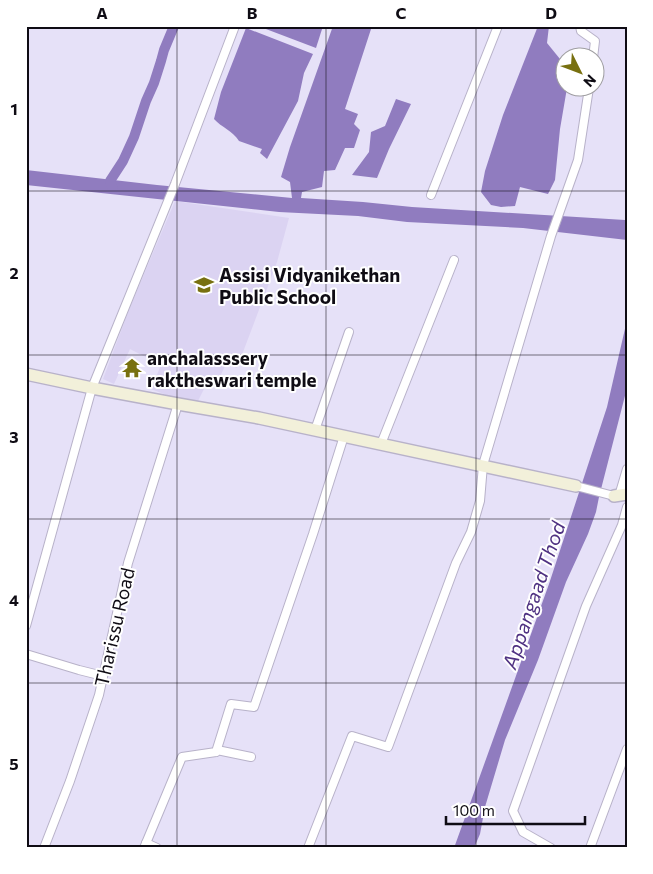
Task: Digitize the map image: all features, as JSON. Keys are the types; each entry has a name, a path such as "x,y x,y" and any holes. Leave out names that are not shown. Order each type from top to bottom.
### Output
{"street":[{"path":"26,626 92,388 175,184 235,26"},
{"path":"432,195 498,26"},
{"path":"580,26 581,31 595,41 594,48"},
{"path":"308,848 352,736 388,747 456,563 471,532 480,501 483,465 551,236 578,160 587,98"},
{"path":"381,444 454,260"},
{"path":"315,430 349,332"},
{"path":"26,374 92,388 259,418 620,495 627,469"},
{"name":"Tharissu Road","path":"44,848 70,781 99,695 128,563 178,404"},
{"path":"216,752 231,704 254,707 344,436"},
{"path":"552,848 524,832 513,811 586,606 622,525 627,507"},
{"path":"26,654 103,676"},
{"path":"590,848 627,749"},
{"path":"158,848 145,845 182,757 216,752 217,750 250,757"}],"shaded area":[{"path":"258,26 323,26 316,48"},
{"path":"333,26 372,26 345,109 358,114 354,124 360,130 354,148 345,148 335,170 324,171 322,187 302,192 301,198 412,207 627,220 627,240 523,228 407,222 358,216 279,212 26,185 26,170 292,198 290,182 281,177"},
{"path":"538,26 549,26 547,43 556,54 556,98 565,98 555,180 548,194 520,187 515,206 501,207 491,205 481,192 485,171 503,115"},
{"path":"246,28 313,54 304,73 298,101 267,159 260,153 262,149 239,141 234,134 214,119 221,92"},
{"path":"396,99 411,104 377,178 352,175 369,152 371,132 385,126"},
{"name":"Assisi Vidyanikethan Public School","path":"175,201 289,218 277,262 237,368 226,364 217,383 208,381 197,403 182,401 151,389 161,365 130,349 114,384 103,379 130,307"},
{"path":"627,320 627,388 596,512 566,582 538,660 505,740 485,807 480,834 474,848 454,848 549,584 607,407"}],"waterway":[{"path":"113,189 110,181 123,161 134,137 174,26"}],"place":[{"name":"Assisi Vidyanikethan Public School","path":"204,285"},
{"name":"anchalasssery raktheswari temple","path":"132,368"}],"water label":[{"name":"Appangaad Thod","path":"533,595"}]}
